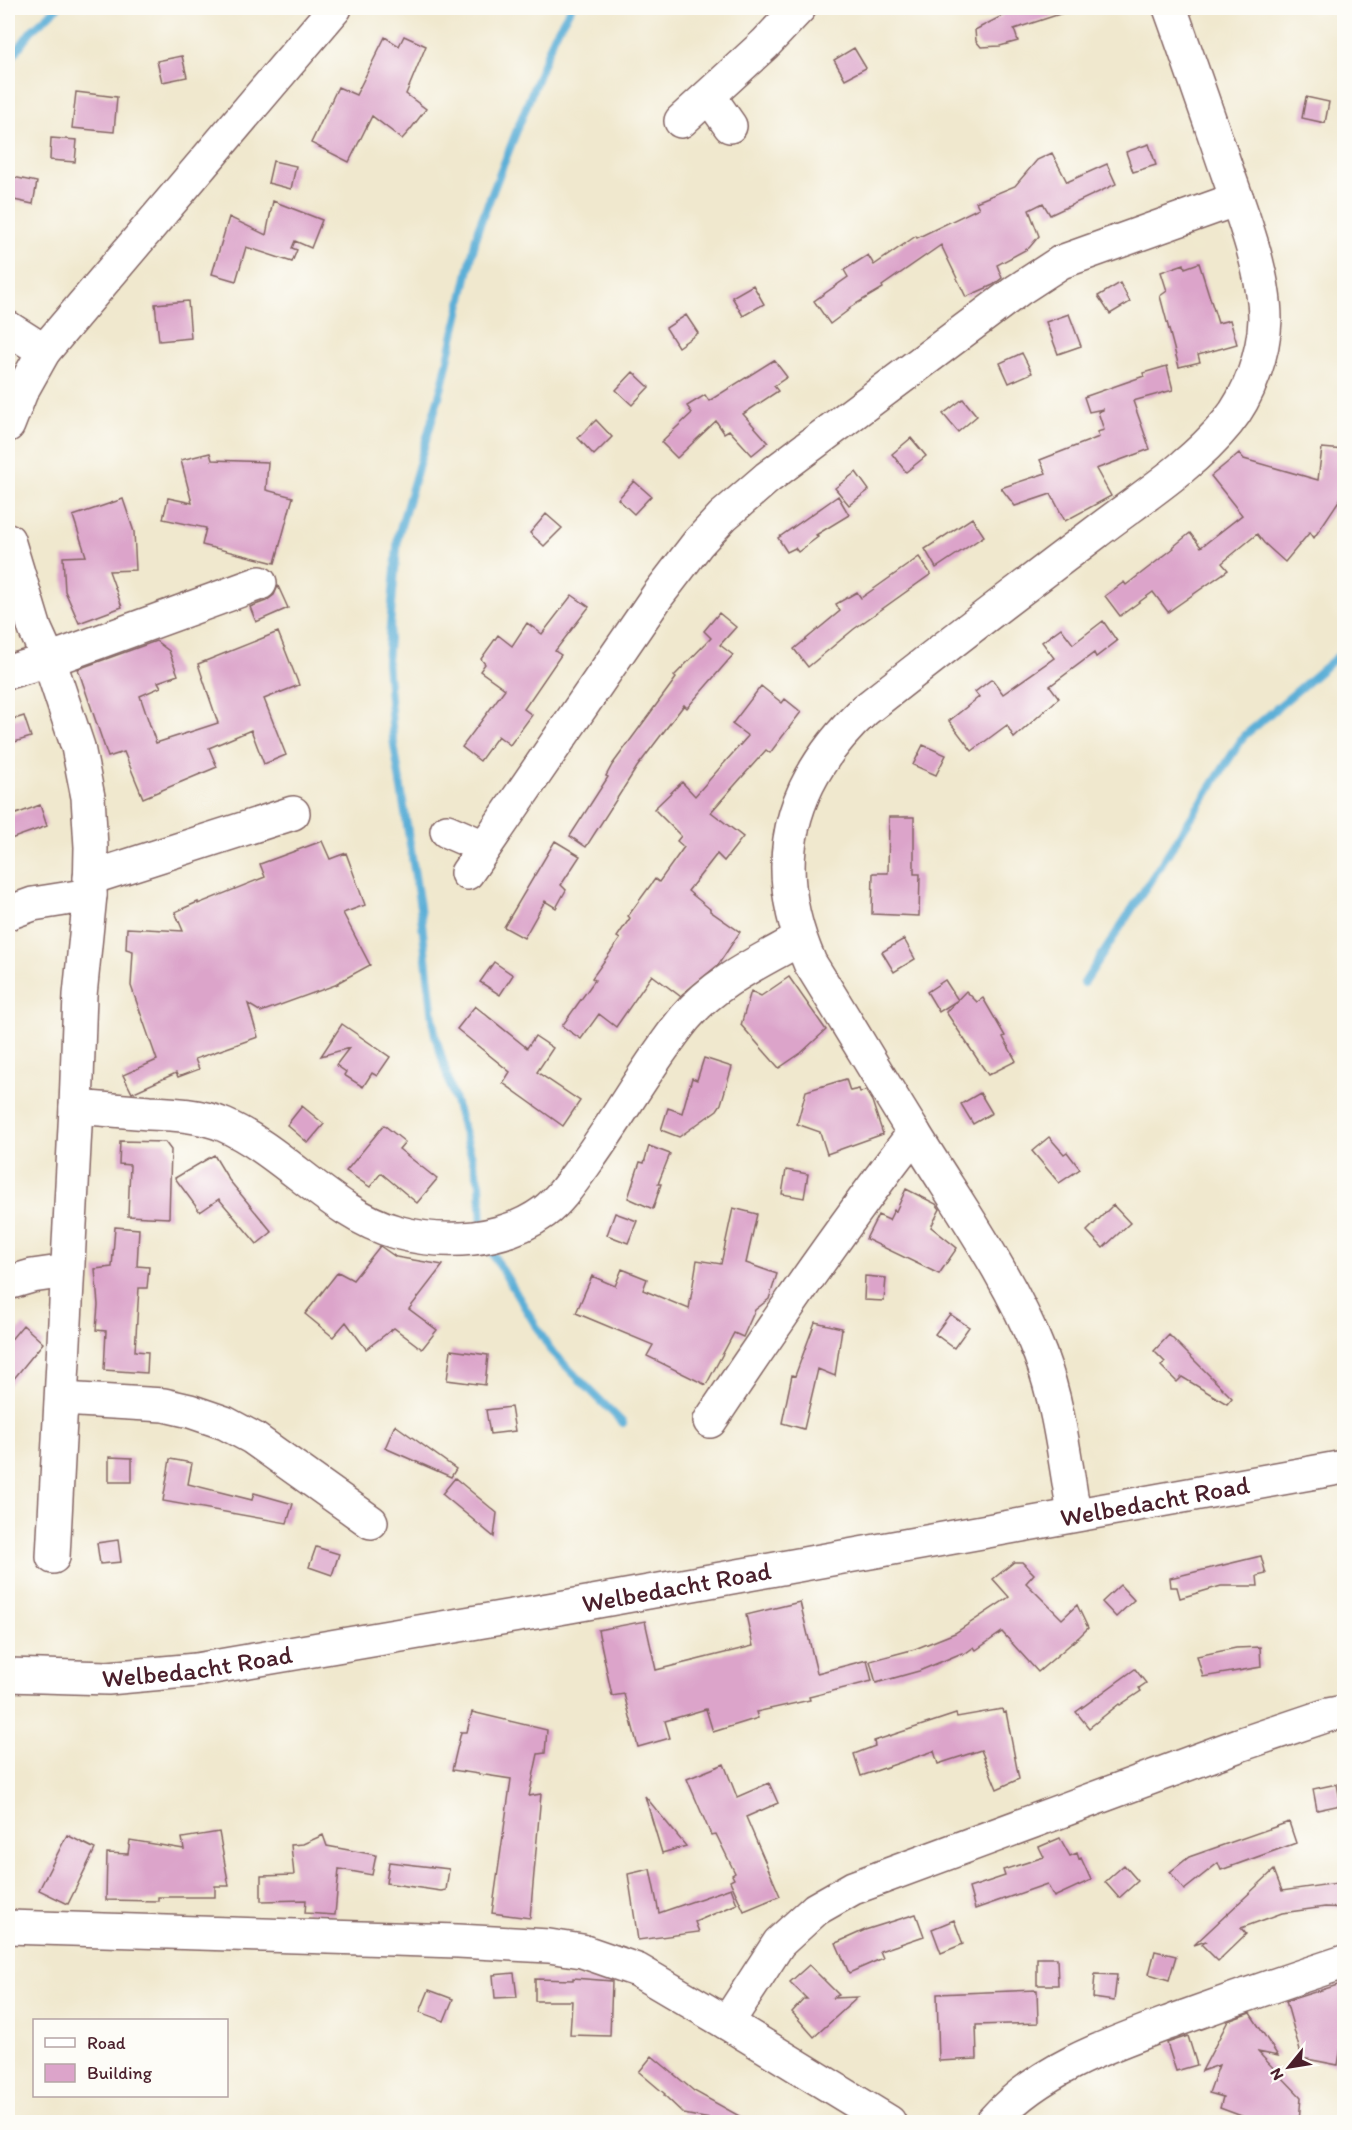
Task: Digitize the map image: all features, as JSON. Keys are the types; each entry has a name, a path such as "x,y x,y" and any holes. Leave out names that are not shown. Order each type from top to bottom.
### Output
{"street":[{"path":"8,425 21,392 44,351 334,8"},
{"path":"681,121 765,44 799,8"},
{"path":"1074,1514 1053,1400 1041,1357 1029,1329 1006,1283 810,963 800,939 791,906 787,873 797,806 826,752 841,734 865,710 1177,470 1212,440 1228,422 1250,381 1263,343 1265,318 1263,293 1237,199 1170,8"},
{"path":"709,96 730,126"},
{"path":"447,831 475,860 658,596 698,543 741,499 1018,290 1061,262 1237,199"},
{"path":"8,328 44,351"},
{"path":"8,540 35,629 49,660 78,747 84,772 91,847 90,886 80,994 53,1557"},
{"path":"8,672 49,660 260,583"},
{"path":"8,913 293,813"},
{"path":"76,1107 202,1118 243,1134 352,1211 380,1226 419,1237 455,1239 486,1236 506,1231 544,1212 561,1195 595,1150 673,1035 698,1005 735,975 800,939"},
{"path":"710,1421 840,1229 914,1133"},
{"path":"8,1283 32,1276 67,1271"},
{"path":"62,1399 164,1405 225,1423 253,1438 371,1522"},
{"name":"Welbedacht Road","path":"8,1675 108,1678 196,1670 525,1614 1344,1467"},
{"path":"728,2023 778,1943 816,1909 854,1888 1239,1745 1328,1715 1344,1712"},
{"path":"8,1927 549,1946 582,1951 637,1970 889,2122"},
{"path":"992,2122 1018,2097 1040,2081 1082,2058 1125,2039 1246,1994 1344,1962"}],"building":[{"path":"999,8 1065,8 1066,12 1014,29 1018,41 1000,46 981,47 976,41 975,30 1002,16"},
{"path":"404,36 426,46 406,94 426,109 410,130 402,139 372,116 349,162 311,143 338,87 356,95 385,37 399,46"},
{"path":"854,48 866,68 845,79 834,60"},
{"path":"182,56 187,77 162,82 157,61"},
{"path":"76,92 117,97 114,132 72,128"},
{"path":"1306,97 1329,102 1325,123 1302,118"},
{"path":"51,138 77,140 75,162 50,160"},
{"path":"1149,144 1156,165 1133,172 1126,152"},
{"path":"1052,153 1067,182 1107,164 1116,184 1050,215 1043,203 1029,210 1039,236 1029,248 997,265 1002,278 993,285 966,297 941,245 882,286 883,288 849,308 830,324 814,301 848,277 844,270 868,255 874,265 916,236 917,238 979,208 976,202 1015,186 1037,160"},
{"path":"273,161 296,166 291,189 268,183"},
{"path":"13,177 37,182 33,204 9,199"},
{"path":"273,201 322,220 311,248 295,241 292,248 297,250 292,262 246,247 236,281 212,274 229,217 266,235"},
{"path":"1199,263 1218,323 1230,320 1237,344 1198,355 1200,362 1179,367 1160,296 1167,291 1161,272 1184,264 1185,268"},
{"path":"1120,283 1130,302 1110,314 1098,296"},
{"path":"753,285 764,304 743,316 732,297"},
{"path":"188,301 191,338 159,341 155,304"},
{"path":"1069,314 1081,346 1058,354 1046,322"},
{"path":"686,315 698,333 678,347 666,328"},
{"path":"1022,353 1032,373 1009,383 1000,363"},
{"path":"774,360 787,377 774,386 778,391 743,414 768,442 752,455 729,430 724,433 716,421 677,458 661,442 692,413 687,406 705,395 709,401"},
{"path":"1167,366 1173,390 1133,401 1150,449 1096,469 1111,496 1065,521 1051,494 1015,506 1001,488 1046,473 1040,460 1099,437 1097,432 1104,430 1098,412 1103,409 1089,412 1084,397 1144,376 1143,373"},
{"path":"633,372 649,387 632,405 616,390"},
{"path":"963,399 977,416 958,432 943,414"},
{"path":"596,420 612,437 594,455 578,438"},
{"path":"911,438 926,456 906,472 892,454"},
{"path":"1322,448 1344,450 1344,493 1314,538 1310,532 1285,562 1257,534 1222,563 1228,570 1168,612 1153,592 1120,616 1105,596 1124,582 1126,585 1190,533 1201,547 1242,515 1211,476 1239,453 1244,459 1318,480"},
{"path":"210,453 212,460 268,462 266,490 293,497 275,563 202,545 206,528 163,519 168,498 192,503 181,460"},
{"path":"856,472 869,490 849,505 835,488"},
{"path":"634,481 651,496 634,514 618,499"},
{"path":"838,496 849,515 816,535 818,537 798,552 795,548 787,552 778,538"},
{"path":"123,499 134,532 136,570 109,571 122,607 79,623 65,591 63,557 86,556 73,516"},
{"path":"546,514 562,528 544,546 530,533"},
{"path":"972,518 984,536 936,568 925,549"},
{"path":"919,557 931,574 854,629 808,667 794,649 840,611 836,604 857,592 861,598"},
{"path":"278,586 288,608 256,622 250,607 274,595"},
{"path":"572,595 589,607 555,651 561,655 524,709 532,715 510,745 498,736 480,761 462,747 505,689 480,671 485,664 481,659 498,635 512,646 527,623 542,634"},
{"path":"719,613 736,627 720,645 733,655 687,708 684,705 637,767 586,847 570,836 608,777 606,776 612,765 676,678 674,676 711,638 704,631"},
{"path":"1103,621 1117,641 1096,657 1094,653 1050,686 1059,698 1014,738 1007,725 972,751 949,721 979,697 975,692 992,679 1003,694 1054,658 1042,642 1061,628 1073,644"},
{"path":"278,632 299,685 264,699 286,755 264,764 251,730 209,748 217,767 143,798 124,752 108,757 78,669 156,641 169,651 178,675 158,682 161,687 140,696 156,743 218,723 198,664"},
{"path":"761,686 782,703 785,699 801,712 770,753 766,750 711,812 743,837 724,861 717,854 688,891 710,911 740,932 718,965 680,996 652,975 616,1027 599,1014 581,1039 562,1026 595,980 592,978 620,939 617,937 630,918 628,916 655,879 659,882 684,847 677,841 681,836 654,809 682,782 695,796 748,736 732,724"},
{"path":"24,716 31,737 8,744 8,721"},
{"path":"923,745 946,755 936,775 913,765"},
{"path":"40,805 47,826 8,840 8,817"},
{"path":"889,817 914,817 914,874 920,874 919,916 872,914 873,873 888,873"},
{"path":"322,841 330,859 346,853 365,905 343,913 370,965 338,984 261,1012 248,1004 258,1037 195,1059 199,1069 178,1077 176,1073 132,1093 123,1075 157,1060 131,986 133,951 126,949 127,928 183,931 175,912 265,877 260,864"},
{"path":"555,841 580,856 561,885 566,890 556,908 545,901 524,938 504,927"},
{"path":"904,939 915,959 894,972 882,952"},
{"path":"494,962 513,975 500,995 480,982"},
{"path":"789,977 826,1030 801,1053 779,1068 741,1025 751,991 761,996"},
{"path":"945,980 958,1000 939,1012 927,992"},
{"path":"966,991 977,1002 983,998 1005,1036 1003,1037 1016,1061 988,1075 946,1012"},
{"path":"475,1006 527,1048 535,1036 553,1048 537,1072 580,1101 563,1126 503,1083 510,1072 457,1029"},
{"path":"342,1024 390,1057 377,1076 372,1073 363,1087 344,1075 346,1072 336,1065 349,1048 321,1056"},
{"path":"704,1058 732,1067 721,1104 717,1110 679,1137 661,1130 668,1108 682,1113 692,1078 697,1080"},
{"path":"846,1079 850,1091 859,1089 860,1092 866,1091 872,1101 883,1134 827,1154 820,1132 797,1124 806,1091"},
{"path":"980,1093 992,1113 973,1124 961,1104"},
{"path":"302,1106 324,1124 308,1143 287,1125"},
{"path":"384,1125 405,1142 399,1149 437,1179 417,1203 381,1173 370,1187 346,1171"},
{"path":"1049,1137 1064,1154 1067,1152 1080,1169 1059,1183 1032,1151"},
{"path":"120,1141 165,1142 171,1150 169,1218 128,1216 130,1165 119,1164"},
{"path":"649,1146 670,1154 658,1184 661,1184 653,1209 628,1198 640,1162 644,1163"},
{"path":"214,1155 229,1180 272,1232 257,1244 219,1199 200,1212 175,1178"},
{"path":"786,1170 808,1174 804,1198 782,1194"},
{"path":"906,1189 936,1204 940,1209 931,1227 957,1248 939,1274 866,1239 878,1215 889,1220 894,1210 896,1211"},
{"path":"1113,1205 1130,1223 1103,1248 1087,1231"},
{"path":"733,1208 757,1214 746,1263 777,1274 769,1299 755,1310 743,1337 734,1333 706,1385 647,1356 653,1345 576,1313 592,1276 615,1286 622,1269 647,1279 643,1290 689,1309 697,1260 721,1264"},
{"path":"615,1213 637,1221 628,1243 607,1235"},
{"path":"115,1227 139,1229 137,1266 149,1267 147,1288 139,1288 135,1351 148,1352 147,1373 104,1370 106,1331 96,1330 98,1305 95,1269 112,1267"},
{"path":"380,1246 396,1257 443,1265 409,1309 437,1330 422,1349 394,1328 366,1349 346,1322 333,1337 305,1314 338,1272 353,1280"},
{"path":"865,1276 886,1278 884,1301 864,1300"},
{"path":"950,1314 969,1327 954,1348 935,1334"},
{"path":"815,1322 842,1328 835,1376 818,1369 804,1429 782,1423 792,1375 795,1376"},
{"path":"23,1325 43,1343 8,1386 8,1343"},
{"path":"1169,1335 1232,1398 1227,1404 1182,1377 1177,1382 1161,1366 1165,1362 1154,1351"},
{"path":"451,1350 488,1355 485,1385 447,1380"},
{"path":"511,1407 515,1431 490,1434 486,1410"},
{"path":"395,1425 456,1469 451,1477 385,1448"},
{"path":"109,1457 132,1458 132,1482 109,1482"},
{"path":"170,1459 192,1463 188,1484 252,1500 254,1493 293,1504 287,1523 163,1501"},
{"path":"455,1478 497,1513 494,1537 442,1494"},
{"path":"118,1540 121,1562 100,1564 97,1543"},
{"path":"316,1547 339,1554 332,1575 309,1567"},
{"path":"1261,1556 1266,1574 1257,1576 1258,1586 1221,1586 1180,1598 1177,1587 1171,1587 1170,1578"},
{"path":"1014,1562 1022,1562 1034,1574 1026,1583 1062,1619 1077,1605 1088,1628 1080,1636 1038,1672 1002,1632 976,1650 974,1647 963,1655 962,1653 919,1671 876,1683 870,1661 915,1649 955,1633 1009,1597 993,1579"},
{"path":"1120,1585 1134,1600 1116,1617 1102,1602"},
{"path":"800,1602 817,1673 867,1660 872,1681 809,1697 810,1700 756,1712 758,1718 713,1732 706,1709 665,1721 670,1738 638,1747 624,1694 612,1696 598,1630 645,1621 656,1670 753,1646 746,1615"},
{"path":"1260,1647 1261,1667 1203,1677 1197,1656 1236,1648"},
{"path":"1135,1669 1146,1683 1139,1688 1141,1691 1119,1704 1089,1728 1076,1712"},
{"path":"1002,1709 1003,1713 1006,1712 1019,1779 997,1789 981,1750 938,1764 934,1751 861,1776 854,1754 875,1746 874,1741 956,1714 957,1717"},
{"path":"472,1712 547,1730 545,1753 538,1754 529,1796 541,1794 530,1918 492,1913 511,1779 452,1770 461,1732 467,1732"},
{"path":"724,1764 737,1797 769,1783 778,1803 746,1817 780,1896 744,1911 730,1881 734,1879 732,1875 735,1873 716,1834 711,1835 687,1779"},
{"path":"1337,1784 1341,1805 1317,1810 1313,1789"},
{"path":"645,1796 686,1846 662,1853"},
{"path":"1289,1822 1296,1843 1221,1870 1218,1863 1184,1890 1170,1872 1189,1857"},
{"path":"219,1832 229,1886 215,1886 215,1897 158,1897 158,1901 106,1900 107,1853 128,1854 130,1840 184,1849 182,1838"},
{"path":"67,1835 95,1849 68,1904 39,1890"},
{"path":"323,1835 327,1846 376,1855 372,1875 339,1869 335,1915 305,1913 306,1900 261,1901 261,1876 294,1875 291,1845 303,1844"},
{"path":"1060,1838 1070,1856 1077,1853 1079,1859 1081,1858 1091,1880 1054,1897 1047,1884 975,1909 969,1888 1005,1876 1003,1870 1044,1857 1039,1847"},
{"path":"389,1862 449,1869 446,1890 386,1883"},
{"path":"1124,1865 1138,1881 1119,1898 1105,1882"},
{"path":"650,1869 659,1913 731,1888 737,1904 695,1922 699,1932 638,1940 628,1874"},
{"path":"1274,1870 1282,1891 1344,1882 1344,1908 1325,1907 1282,1913 1241,1928 1246,1934 1218,1961 1202,1945 1206,1941 1194,1945"},
{"path":"916,1914 924,1936 880,1951 883,1958 849,1973 836,1943 865,1930"},
{"path":"954,1920 963,1944 941,1953 932,1929"},
{"path":"1155,1951 1176,1956 1169,1980 1149,1974"},
{"path":"1037,1958 1057,1958 1058,1985 1037,1985"},
{"path":"809,1965 839,1995 832,1998 858,1997 814,2037 792,2012 804,1999 807,1999 790,1982"},
{"path":"514,1973 517,1997 495,1998 493,1975"},
{"path":"1095,1974 1117,1975 1114,2001 1093,1998"},
{"path":"573,1978 612,1981 610,2036 570,2035 572,2001 535,2001 535,1979 573,1980"},
{"path":"1344,1983 1344,2030 1338,2065 1302,2058 1286,2001"},
{"path":"429,1990 453,1999 444,2021 420,2012"},
{"path":"1037,1990 1038,2023 976,2025 977,2059 939,2061 937,1994"},
{"path":"1250,2013 1278,2056 1258,2052 1301,2097 1299,2121 1246,2122 1247,2118 1220,2108 1223,2097 1209,2093 1219,2065 1202,2071 1228,2021"},
{"path":"1188,2036 1197,2065 1176,2071 1167,2043"},
{"path":"652,2056 694,2091 750,2122 725,2122 684,2114 639,2072"}],"waterway":[{"path":"8,63 31,31 57,8"},
{"path":"482,1229 480,1184 435,1035 420,907 393,738 387,661 398,536 442,386 478,229 554,36 571,8"},
{"path":"1084,983 1244,736 1344,651"},
{"path":"486,1243 551,1351 623,1423"}]}
